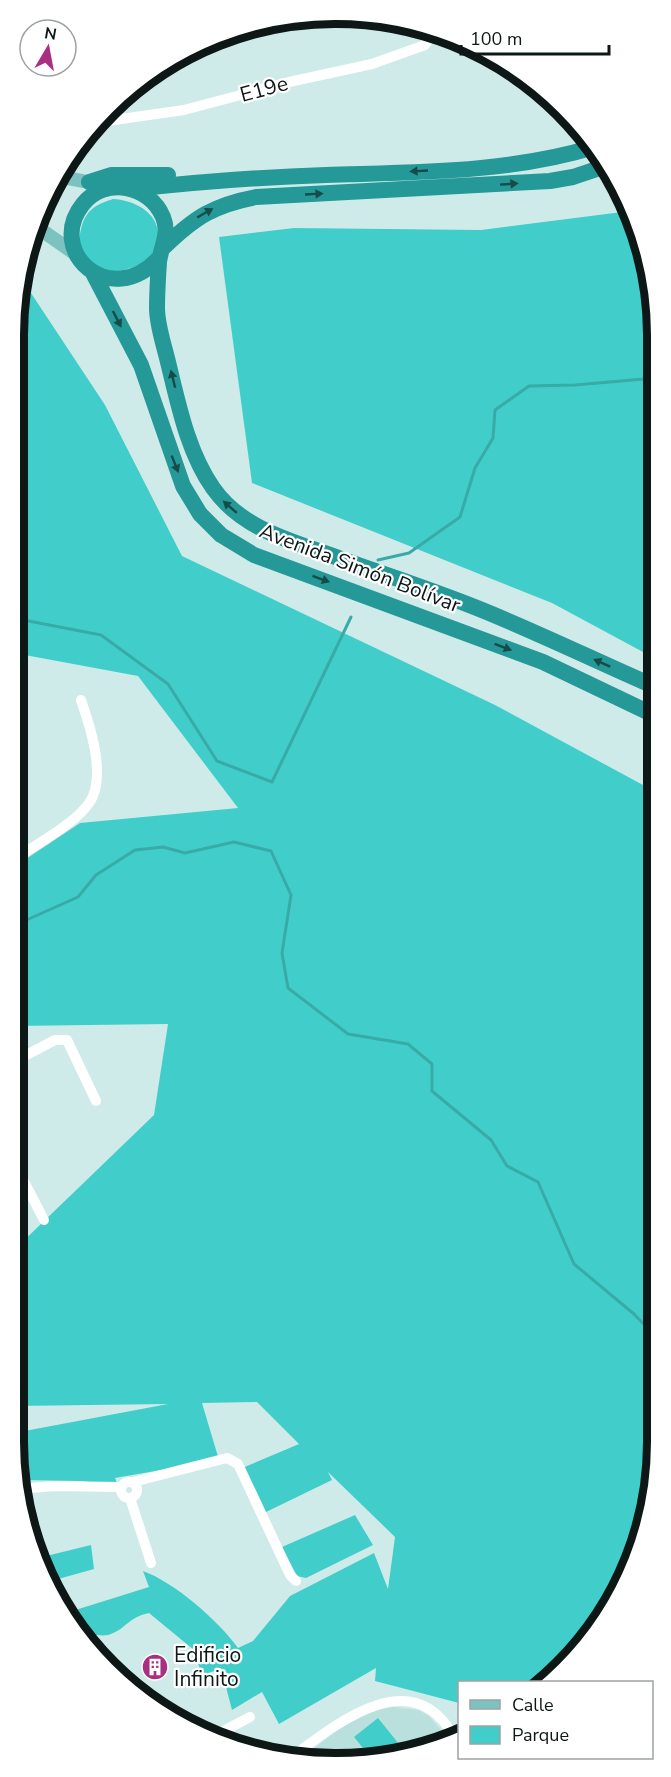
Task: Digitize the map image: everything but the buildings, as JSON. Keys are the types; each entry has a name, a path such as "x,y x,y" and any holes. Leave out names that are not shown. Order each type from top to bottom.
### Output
{"highway":[{"path":"586,150 561,157 505,166 309,176 134,189 108,188 95,193 84,202 76,214 72,234 77,255 93,273 111,280 130,279 147,271 186,226 206,211 238,201 550,181 599,170"},
{"path":"89,182 111,175 150,176 297,171 309,176"},
{"path":"134,189 157,206 164,218 166,232 162,252"},
{"name":"Avenida Simón Bolívar","path":"162,252 156,312 181,411 195,455 213,488 227,505 268,533 477,608 647,683"},
{"name":"Avenida Simón Bolívar","path":"93,273 141,365 183,486 200,514 221,535 254,555 543,662 647,712"}],"main road":[{"path":"67,178 108,188"},
{"path":"43,231 77,255"}],"street":[{"name":"E19e","path":"110,121 184,110 289,82 372,64 425,45 429,39"},
{"path":"24,853 77,816 93,797 97,770 81,700"},
{"path":"24,1057 55,1040 67,1040 96,1101"},
{"path":"24,1180 44,1220"},
{"path":"28,1488 53,1486 121,1487 126,1482 226,1458 232,1459 238,1464 291,1575 296,1581"},
{"path":"130,1498 138,1491 133,1482"},
{"path":"121,1487 122,1495 130,1498"},
{"path":"130,1498 151,1563"},
{"path":"300,1751 341,1720 375,1705 391,1702 405,1702 434,1712 450,1731"},
{"path":"223,1731 250,1717"}],"shaded area":[{"path":"392,1707 419,1710 429,1716 444,1733 396,1747 376,1750 336,1753 310,1752 341,1727 376,1710"}],"green space":[{"path":"113,199 137,205 151,215 158,230 158,239 151,262 103,276 78,247 86,216 96,206"},
{"path":"621,212 623,216 641,275 646,315 647,654 552,603 252,483 219,237 294,228 481,230"},
{"path":"28,289 105,405 182,556 495,705 647,787 647,1442 644,1482 636,1522 615,1579 595,1615 583,1631 556,1662 535,1681 458,1681 458,1703 375,1681 376,1668 279,1724 262,1692 232,1710 221,1668 202,1676 194,1650 149,1613 132,1620 111,1634 91,1635 74,1611 149,1587 143,1571 182,1593 208,1615 238,1648 253,1641 290,1596 374,1553 388,1589 395,1537 328,1472 332,1480 264,1513 240,1469 299,1444 257,1402 202,1403 219,1460 115,1478 118,1485 80,1481 27,1480 24,1431 168,1404 24,1406 24,1240 154,1115 168,1024 24,1026 24,860 80,823 238,808 138,676 24,655 24,336"},
{"path":"355,1515 373,1545 306,1578 297,1576 282,1547"},
{"path":"91,1545 94,1569 56,1580 46,1556"},
{"path":"378,1718 400,1746 365,1751 354,1737"}],"waterway":[{"path":"378,560 409,553 460,517 475,468 493,438 495,410 529,386 575,385 647,379"},
{"path":"24,620 101,635 168,684 217,761 272,782 351,617"},
{"path":"24,921 78,897 96,875 135,850 163,847 185,853 234,842 271,851 291,895 282,953 288,988 348,1034 408,1044 432,1064 432,1091 491,1140 507,1166 538,1182 574,1264 647,1328"}],"place":[{"name":"Edificio Infinito","path":"155,1667"}]}
